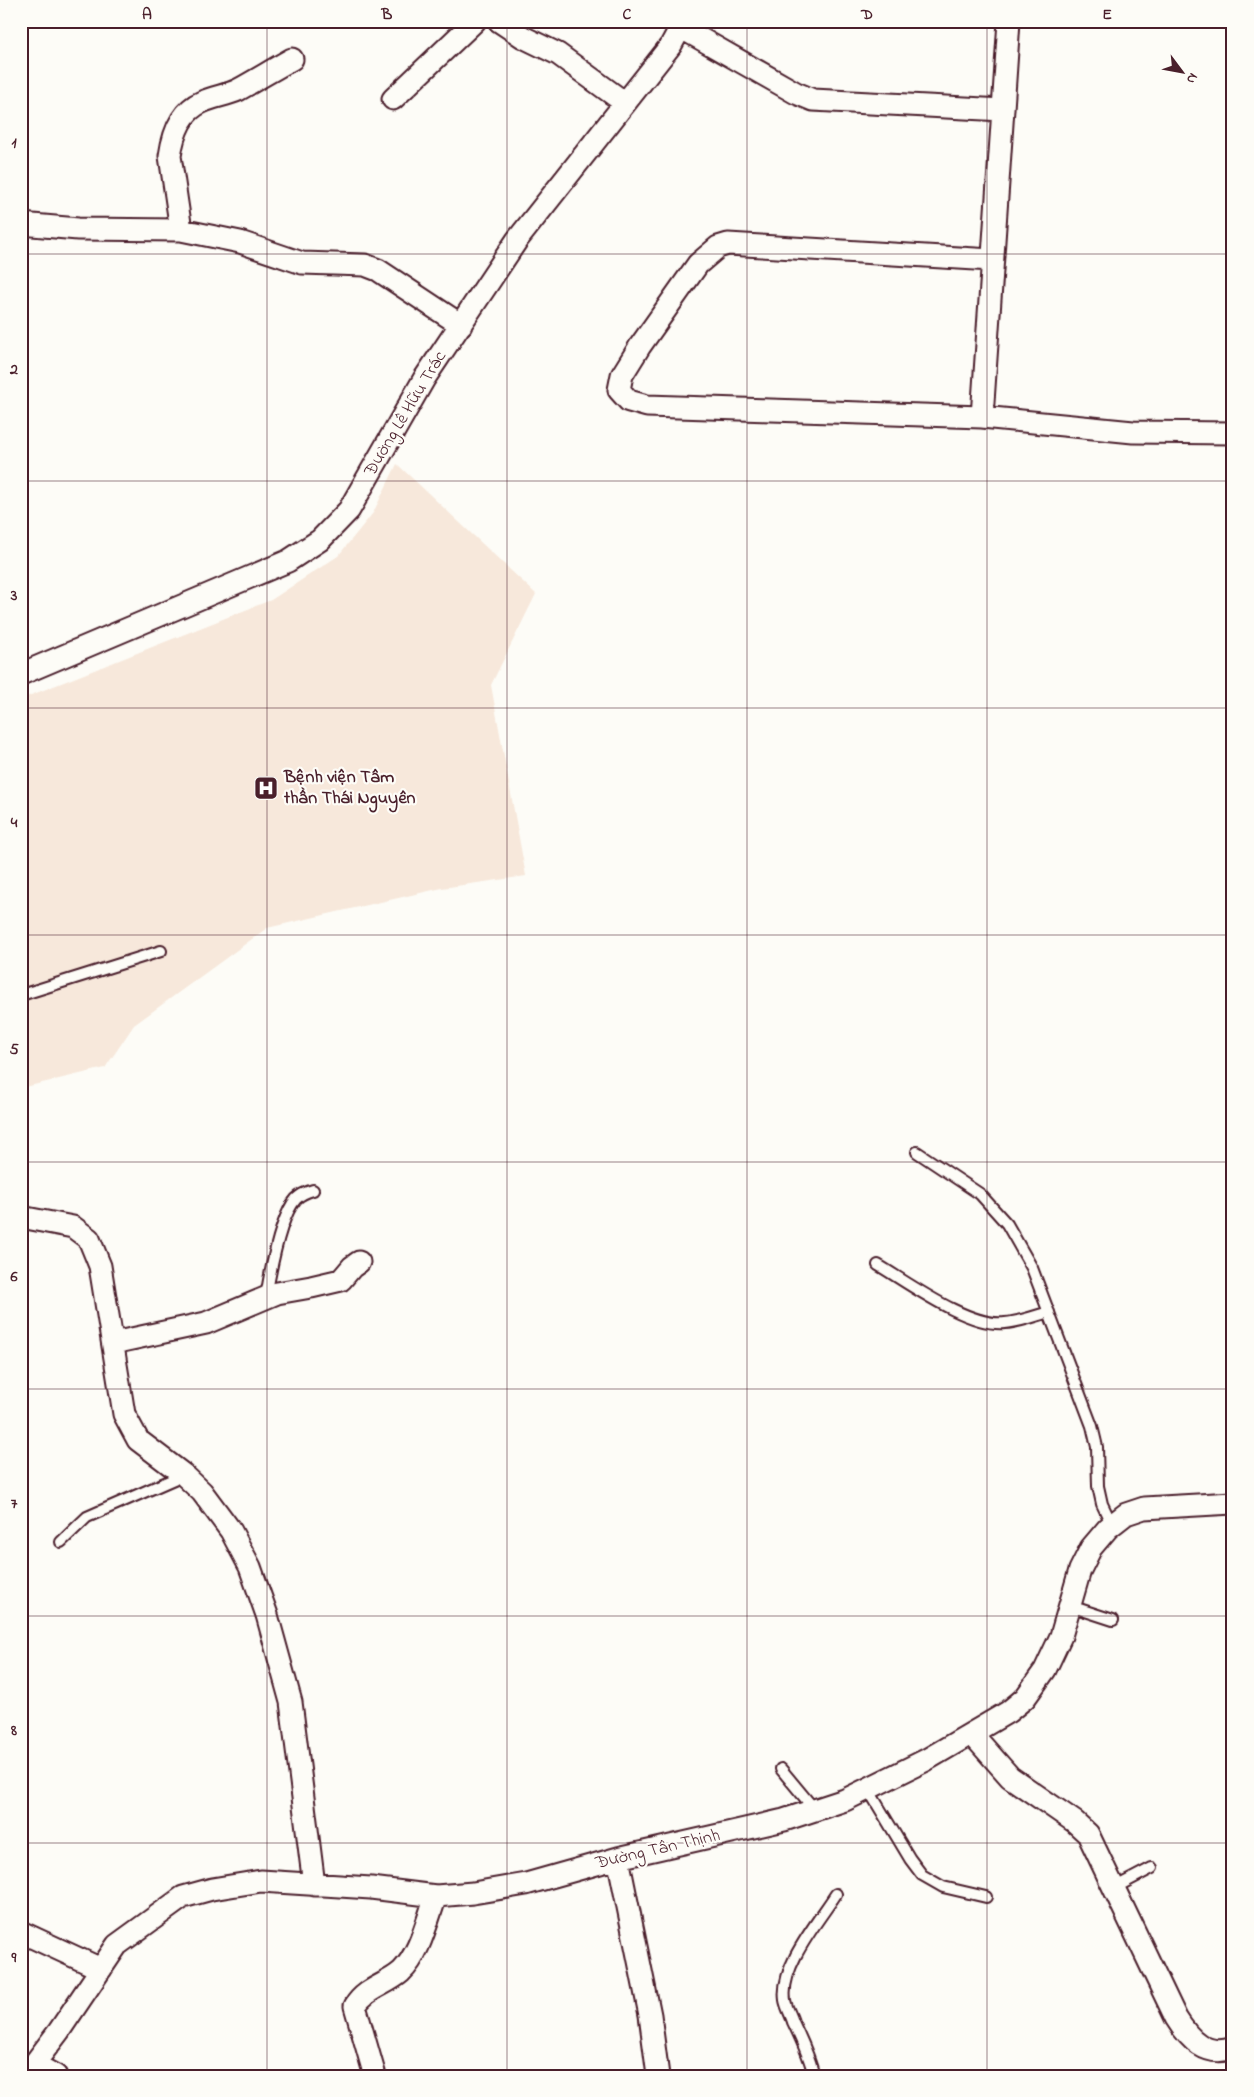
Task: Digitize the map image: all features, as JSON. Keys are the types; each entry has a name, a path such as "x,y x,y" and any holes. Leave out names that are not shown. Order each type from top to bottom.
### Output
{"street":[{"path":"393,100 475,21"},
{"path":"499,21 523,38 558,54 625,102"},
{"path":"982,417 1009,21"},
{"path":"682,24 796,93 813,100 1003,110"},
{"name":"Đường Lê Hữu Trác","path":"21,674 288,561 320,540 349,510 424,379 518,240 671,44 682,24"},
{"path":"181,230 170,156 182,119 188,110 236,90 292,59"},
{"path":"21,224 78,230 181,230 240,242 302,262 365,264 378,270 461,324"},
{"path":"992,260 728,244 718,247 698,264 640,346 622,375 619,390 629,401 647,406 982,417 1132,432 1233,433"},
{"path":"21,1217 72,1227 89,1239 100,1266 124,1414 130,1428 138,1440 184,1475 202,1492 231,1530 250,1567 268,1614 291,1702 314,1884"},
{"path":"113,1343 206,1323 266,1297 341,1280 352,1267 360,1262"},
{"name":"Đường Tân Thịnh","path":"30,2070 59,2031 117,1945 184,1897 261,1881 371,1888 436,1896 473,1893 526,1884 618,1858 774,1823 845,1800 926,1760 1008,1712 1026,1698 1045,1670 1061,1636 1080,1570 1091,1548 1112,1525 1126,1514 1144,1508 1233,1503"},
{"path":"972,1734 1010,1777 1075,1822 1088,1834 1184,2032 1202,2048 1215,2051 1233,2048"},
{"path":"618,1858 650,2015 658,2076"},
{"path":"375,2076 355,2006 364,1994 399,1974 411,1962 436,1896"},
{"path":"21,1932 101,1969"},
{"path":"30,2070 56,2076"}],"lane":[{"path":"21,995 161,951"},
{"path":"917,1152 980,1194 1008,1224 1032,1268 1092,1426 1097,1447 1098,1486 1102,1504 1112,1525"},
{"path":"266,1297 272,1263 290,1207 303,1193 313,1190"},
{"path":"878,1265 953,1309 980,1321 1004,1323 1050,1312"},
{"path":"61,1542 87,1517 184,1475"},
{"path":"1070,1606 1113,1620"},
{"path":"781,1769 815,1810"},
{"path":"868,1789 910,1859 922,1875 943,1887 986,1897"},
{"path":"1114,1888 1152,1868"},
{"path":"814,2076 811,2064 785,2001 785,1989 789,1971 798,1952 836,1894"}],"shaded area":[{"name":"Bệnh viện Tâm thần Thái Nguyên","path":"397,464 536,594 491,685 526,876 442,888 267,928 134,1025 105,1068 21,1088 21,699 271,600 338,556 373,513"}],"place":[{"name":"Bệnh viện Tâm thần Thái Nguyên","path":"266,788"}]}
